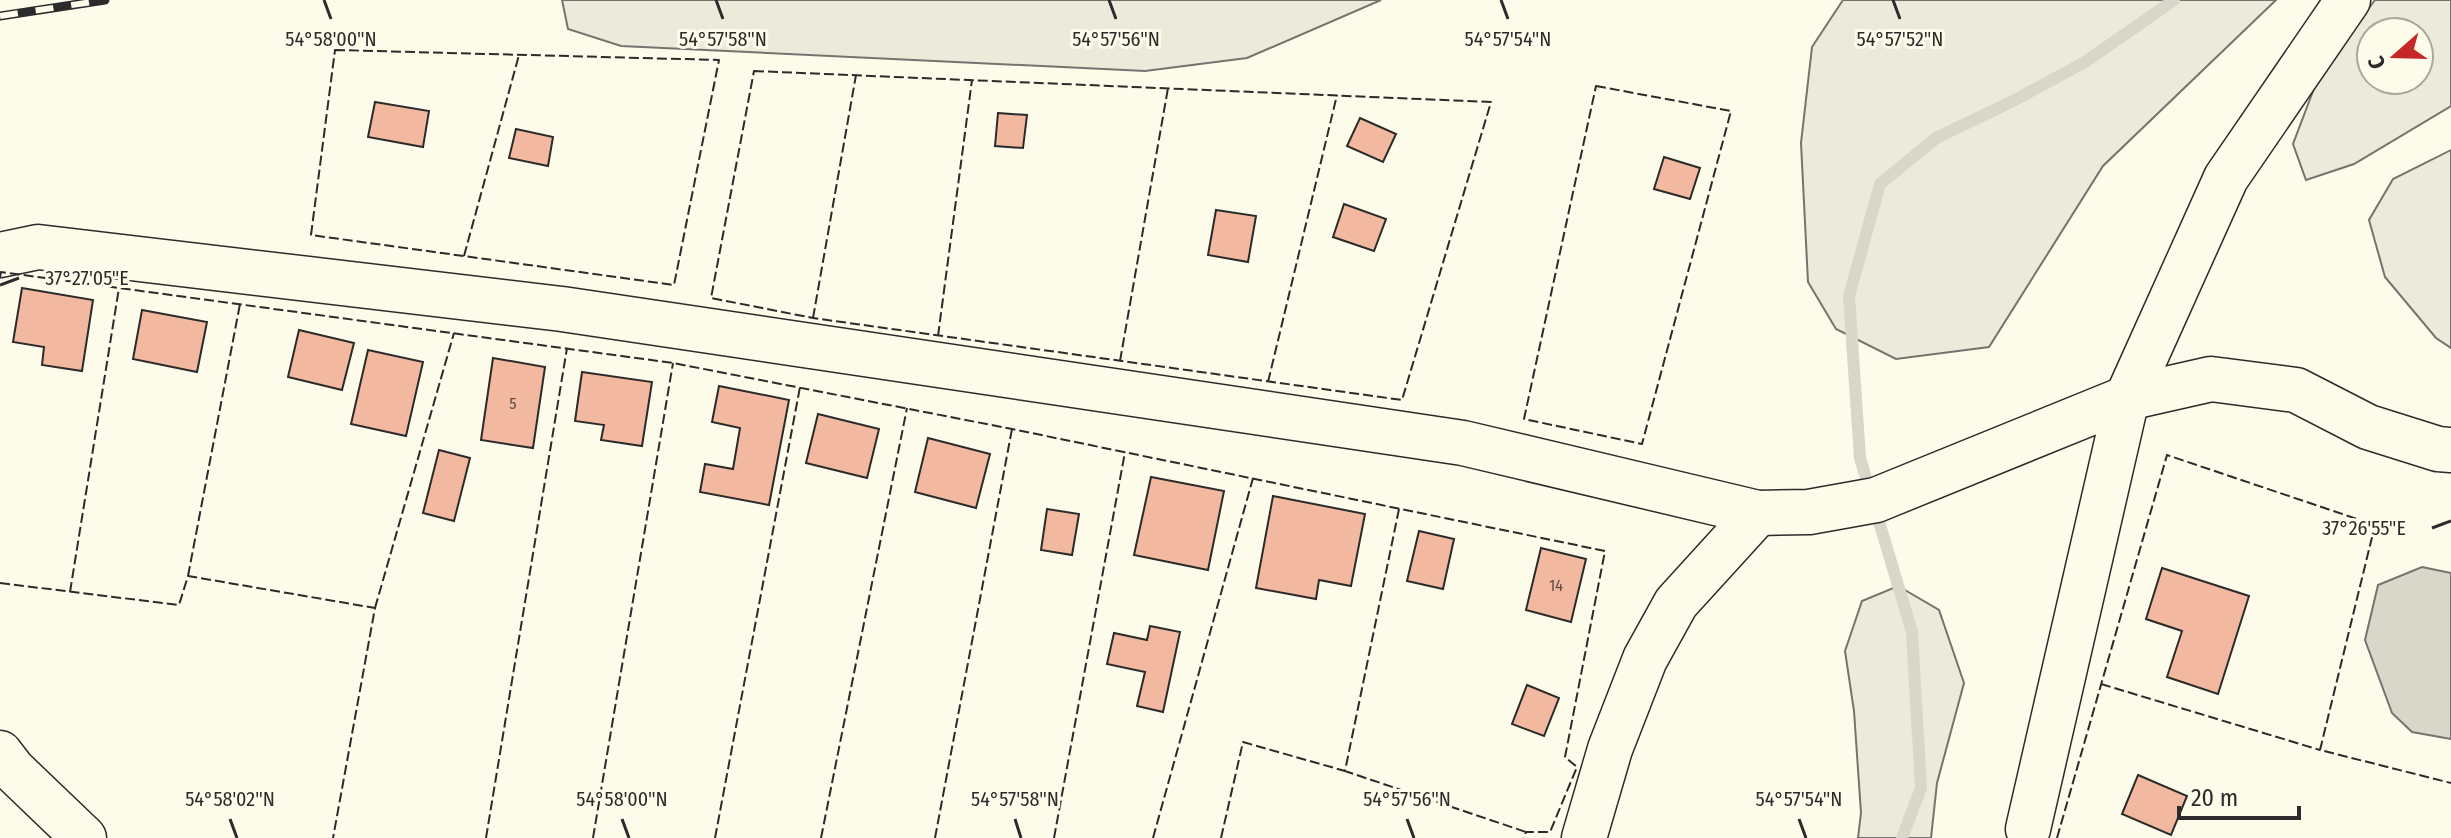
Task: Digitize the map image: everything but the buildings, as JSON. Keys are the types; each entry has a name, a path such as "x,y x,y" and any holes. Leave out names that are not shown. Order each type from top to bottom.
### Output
{"street":[{"path":"2028,829 2127,398 2226,178 2348,0"},
{"path":"0,255 38,247 577,311 1463,443 1758,513 1809,512 1876,500 2127,398 2211,379 2296,390 2368,427 2438,449 2451,450"},
{"path":"1584,838 1610,749 1645,659 1676,603 1758,513"},
{"path":"0,753 13,770 84,838"}],"shaded area":[{"path":"562,0 1381,0 1247,58 1145,71 621,46 568,29"},
{"path":"1843,0 2276,0 2103,166 1989,347 1896,359 1836,329 1808,282 1801,143 1812,47"},
{"path":"2375,0 2451,0 2451,106 2354,164 2306,180 2293,144 2318,78 2355,27 2355,96 2435,96 2435,16 2363,16"},
{"path":"2451,150 2451,348 2436,338 2385,277 2369,220 2393,179"},
{"path":"2422,567 2451,573 2451,739 2412,732 2392,713 2365,640 2378,585"},
{"path":"1898,586 1939,610 1964,683 1937,783 1931,838 1858,838 1861,813 1854,711 1845,651 1862,601"}],"waterway":[{"path":"1902,838 1921,788 1912,632 1860,458 1849,296 1880,184 1936,138 2085,62 2174,0"}],"railway":[{"path":"0,16 105,0"}],"fence":[{"path":"335,50 719,60 674,285 311,235 335,50"},
{"path":"464,256 519,55"},
{"path":"754,71 1491,102 1402,400 813,318 711,298 754,71"},
{"path":"813,318 856,75"},
{"path":"938,336 972,80"},
{"path":"1596,86 1731,111 1642,444 1524,419 1596,86"},
{"path":"1120,361 1168,88"},
{"path":"1268,382 1337,95"},
{"path":"0,277 1,272 673,363 1605,551 1565,757 1577,767 1550,832 1526,832 1524,838"},
{"path":"70,592 119,288"},
{"path":"188,576 240,304"},
{"path":"375,608 454,333"},
{"path":"486,838 567,348"},
{"path":"593,838 673,363"},
{"path":"715,838 800,387"},
{"path":"821,838 907,408"},
{"path":"935,838 1012,429"},
{"path":"1054,838 1125,452"},
{"path":"2057,838 2167,455 2375,525 2320,750 2451,783"},
{"path":"1153,838 1253,478"},
{"path":"1399,509 1345,771 1526,832"},
{"path":"0,583 179,605 188,576 375,608 333,838"},
{"path":"2101,684 2320,750"},
{"path":"1221,838 1243,742 1345,771"}]}
